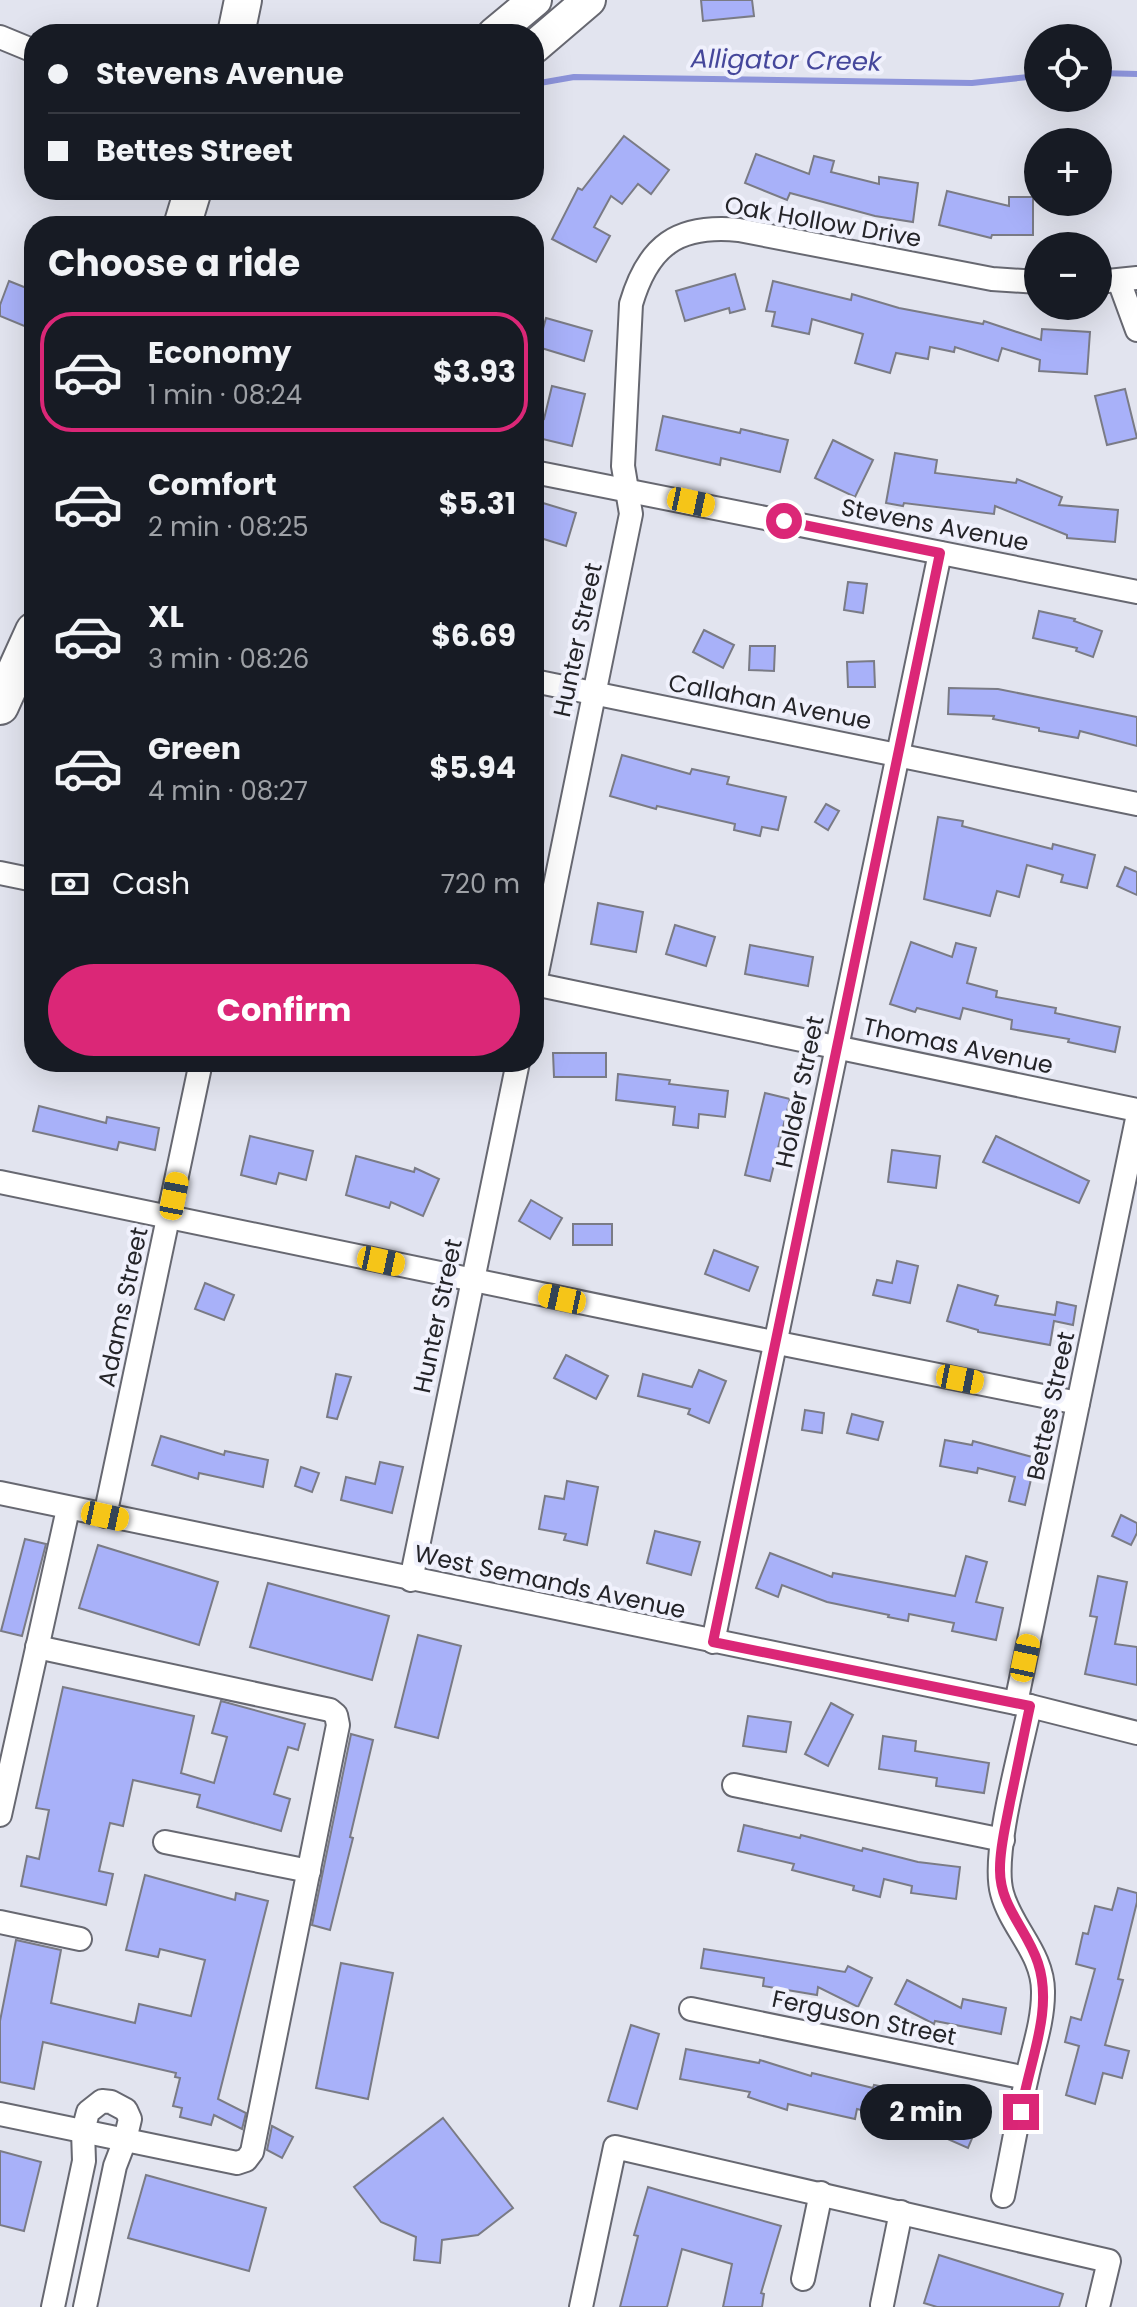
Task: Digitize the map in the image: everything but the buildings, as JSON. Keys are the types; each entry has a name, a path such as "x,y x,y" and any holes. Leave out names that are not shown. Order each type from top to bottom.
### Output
{"main road":[{"path":"238,24 243,0"},
{"path":"0,706 24,653"}],"street":[{"path":"506,24 535,0"},
{"path":"544,38 589,0"},
{"path":"0,37 24,47"},
{"name":"Oak Hollow Drive","path":"629,490 623,466 631,304 638,280 650,259 668,243 688,233 713,227 992,279 1024,281"},
{"path":"1118,280 1137,330"},
{"name":"Stevens Avenue","path":"544,474 1137,592"},
{"name":"Hunter Street","path":"544,937 631,514 629,490"},
{"name":"Holder Street","path":"713,1642 773,1342 940,553"},
{"name":"Callahan Avenue","path":"544,683 1137,804"},
{"path":"0,873 24,878"},
{"name":"Thomas Avenue","path":"544,988 1137,1110"},
{"name":"Adams Street","path":"105,1516 199,1072"},
{"name":"Hunter Street","path":"411,1580 516,1072"},
{"name":"Bettes Street","path":"1003,2196 1026,2078 1040,2025 1043,1990 1038,1963 1002,1893 1000,1869 1003,1840 1023,1705 1078,1403 1137,1119"},
{"path":"0,1182 1078,1403"},
{"name":"West Semands Avenue","path":"0,1493 1023,1705 1137,1733"},
{"path":"0,1815 68,1509"},
{"path":"0,2114 237,2163 246,2160 252,2152 338,1725 336,1715 330,1710 37,1647"},
{"path":"734,1785 1003,1840"},
{"path":"165,1842 309,1871"},
{"path":"0,1922 80,1939"},
{"name":"Ferguson Street","path":"691,2009 1026,2078"},
{"path":"53,2307 84,2161 83,2131 88,2112 102,2101 126,2110 130,2119 115,2166 85,2307"},
{"path":"581,2307 615,2147 1109,2261 1098,2307"},
{"path":"803,2279 821,2193"},
{"path":"882,2305 901,2212"}],"waterway":[{"name":"Alligator Creek","path":"1112,73 1137,74"},
{"name":"Alligator Creek","path":"544,82 574,77 972,83 1024,77"}],"route":[{"path":"784,521 940,553 773,1342 713,1642 1030,1706 1000,1869 1002,1893 1038,1963 1043,1990 1040,2025 1021,2112"}]}
